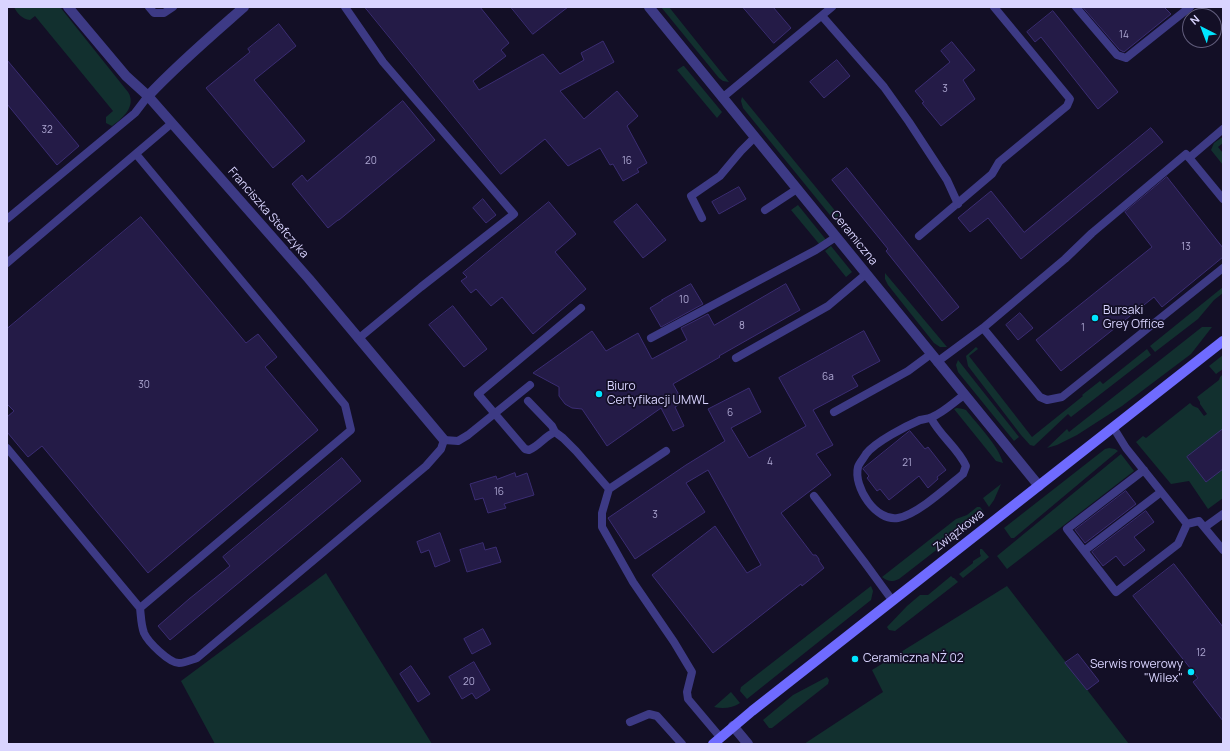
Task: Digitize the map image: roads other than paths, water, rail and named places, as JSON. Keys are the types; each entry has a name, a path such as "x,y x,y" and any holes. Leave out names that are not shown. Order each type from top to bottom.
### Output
{"street":[{"name":"Franciszka Stefczyka","path":"68,7 126,76 148,96 303,273 444,440"},
{"path":"148,96 192,52 244,7"},
{"name":"Ceramiczna","path":"649,7 1039,486"},
{"name":"Związkowa","path":"716,741 892,600 1223,341"},
{"path":"733,726 748,744"}],"lane":[{"path":"149,7 154,13 164,13 173,7"},
{"path":"345,7 383,62 514,214 358,339"},
{"path":"722,98 832,7"},
{"path":"919,236 992,174 999,162 1067,106 1070,99 994,7"},
{"path":"1076,7 1117,55 1126,58 1190,7"},
{"path":"822,16 884,87 947,180 958,204"},
{"path":"7,219 135,113 148,96"},
{"path":"7,263 172,123"},
{"path":"1189,158 1223,129"},
{"path":"702,218 691,196 720,176 755,137"},
{"path":"136,154 345,405 352,430 140,608"},
{"path":"834,412 934,358 983,328 1066,260 1092,233 1186,154 1223,199"},
{"path":"765,210 797,188"},
{"path":"650,338 816,250 836,237"},
{"path":"983,328 1040,397 1047,400 1062,397 1223,268"},
{"path":"736,358 828,306 866,274"},
{"path":"554,432 549,434 535,448 529,450 525,449 478,394 581,308"},
{"path":"7,448 140,608 144,633 158,650 168,659 177,664 197,658 426,466 440,448 444,440 458,441 468,435 530,385"},
{"path":"931,418 963,459 966,466 963,474 912,513 898,518 886,517 863,496 858,481 858,466 868,453 888,437 921,420 931,418 940,413 964,394"},
{"path":"528,401 552,426 554,432 563,438 609,489"},
{"path":"1113,427 1126,448 1187,524"},
{"path":"666,451 609,489 602,513 602,527 633,582 674,642 692,672 687,692 688,699 716,741"},
{"path":"1144,470 1067,529 1116,592 1178,544 1187,524"},
{"path":"1084,551 1161,492"},
{"path":"814,496 866,563 892,600"},
{"path":"1205,527 1223,514"},
{"path":"1187,524 1199,521 1223,550"},
{"path":"630,722 649,714 656,716 682,744"}],"place":[{"name":"Bursaki Grey Office","path":"1095,318"},
{"name":"Biuro Certyfikacji UMWL","path":"599,394"},
{"name":"Ceramiczna NŻ 02","path":"855,659"},
{"name":"Serwis rowerowy \"Wilex\"","path":"1191,672"}]}
